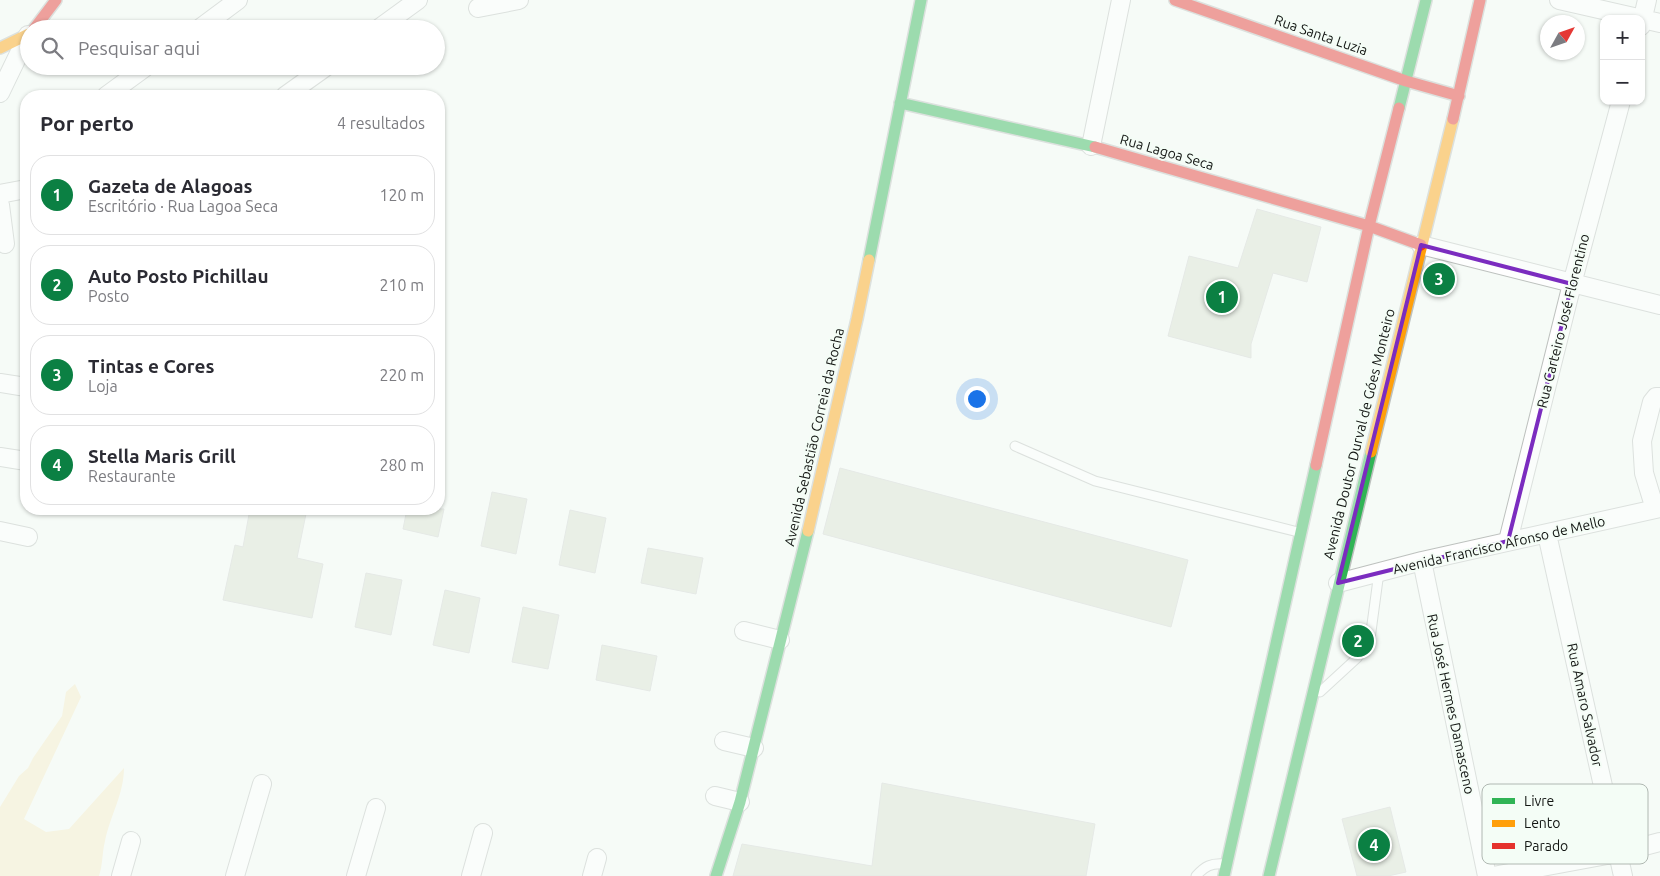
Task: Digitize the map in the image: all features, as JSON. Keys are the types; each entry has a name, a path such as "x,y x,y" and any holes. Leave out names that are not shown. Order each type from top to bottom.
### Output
{"main road":[{"path":"40,20 56,0"},
{"name":"Avenida Sebastião Correia da Rocha","path":"716,876 740,802 814,509 857,319 921,0"},
{"name":"Rua Santa Luzia","path":"1175,0 1406,81 1459,96"},
{"path":"1226,870 1368,226 1426,0"},
{"name":"Avenida Doutor Durval de Góes Monteiro","path":"1270,876 1338,583 1459,96 1480,0"},
{"path":"0,48 20,37"},
{"name":"Rua Lagoa Seca","path":"900,103 1090,146 1368,226 1421,245"}],"street":[{"path":"211,20 238,0"},
{"path":"390,20 418,0"},
{"path":"478,8 519,0"},
{"path":"1090,146 1121,0"},
{"path":"1559,0 1648,23 1647,0"},
{"path":"0,94 20,53"},
{"path":"114,90 135,75"},
{"path":"293,90 314,75"},
{"name":"Rua Carteiro José Florentino","path":"1508,541 1572,284 1620,105"},
{"path":"0,194 20,190"},
{"path":"0,205 5,244"},
{"path":"1421,245 1660,305"},
{"path":"0,383 20,386"},
{"path":"1658,509 1653,481 1644,473 1642,441 1652,402 1656,397 1660,397"},
{"path":"0,457 20,460"},
{"name":"Avenida Francisco Afonso de Mello","path":"1338,583 1508,541 1658,509"},
{"path":"0,531 28,537"},
{"name":"Rua Amaro Salvador","path":"1547,534 1603,784"},
{"name":"Rua José Hermes Damasceno","path":"1422,561 1482,856"},
{"path":"744,631 780,640"},
{"path":"724,741 754,748"},
{"path":"235,876 262,784"},
{"path":"716,796 740,802"},
{"path":"356,876 376,808"},
{"path":"471,876 483,833"},
{"path":"121,876 131,841"},
{"path":"592,876 597,858"},
{"path":"1493,876 1558,864"}],"lane":[{"path":"1015,446 1094,481 1301,533"},
{"path":"1310,700 1357,658 1370,639 1379,572"},
{"path":"1196,876 1204,867 1215,863 1226,870"}],"highlighted area":[{"path":"1421,245 1572,284 1508,541 1338,583"}],"shaded area":[{"path":"75,684 81,697 24,819 46,832 69,829 124,768 122,787 107,832 99,876 0,876 0,807 19,776 28,768 62,716 66,692"}],"building":[{"path":"1257,209 1321,227 1307,282 1273,273 1251,344 1251,358 1168,336 1189,256 1238,268"},
{"path":"840,468 1188,560 1171,627 823,534"},
{"path":"492,492 527,499 516,554 481,546"},
{"path":"570,510 606,518 595,573 559,565"},
{"path":"249,515 306,515 297,558 323,564 312,618 223,600 235,545 243,547"},
{"path":"406,515 443,515 438,537 403,529"},
{"path":"648,548 703,558 696,594 641,583"},
{"path":"366,573 402,580 391,635 355,627"},
{"path":"445,590 480,598 469,653 433,645"},
{"path":"523,607 559,615 548,669 512,662"},
{"path":"602,645 657,656 650,691 596,680"},
{"path":"882,783 1095,824 1086,876 733,876 742,844 872,866"},
{"path":"1390,807 1406,872 1388,876 1357,876 1342,819"}],"traffic: fast":[{"path":"869,260 921,0"},
{"path":"1399,108 1426,0"},
{"path":"900,103 1095,147"},
{"path":"1269,876 1371,452"},
{"path":"1224,876 1316,465"},
{"path":"716,876 740,802 808,531"}],"traffic: slow":[{"path":"0,48 20,38"},
{"path":"1371,452 1453,119"},
{"path":"808,531 869,260"}],"traffic: jam":[{"path":"41,20 56,0"},
{"path":"1175,0 1406,81 1459,96"},
{"path":"1453,119 1480,0"},
{"path":"1316,465 1369,226 1399,108"},
{"path":"1095,147 1369,226 1421,245"}],"place":[{"name":"Tintas e Cores","path":"1439,279"},
{"name":"Gazeta de Alagoas","path":"1222,297"},
{"name":"Auto Posto Pichillau","path":"1358,641"},
{"name":"Stella Maris Grill","path":"1374,845"}]}
